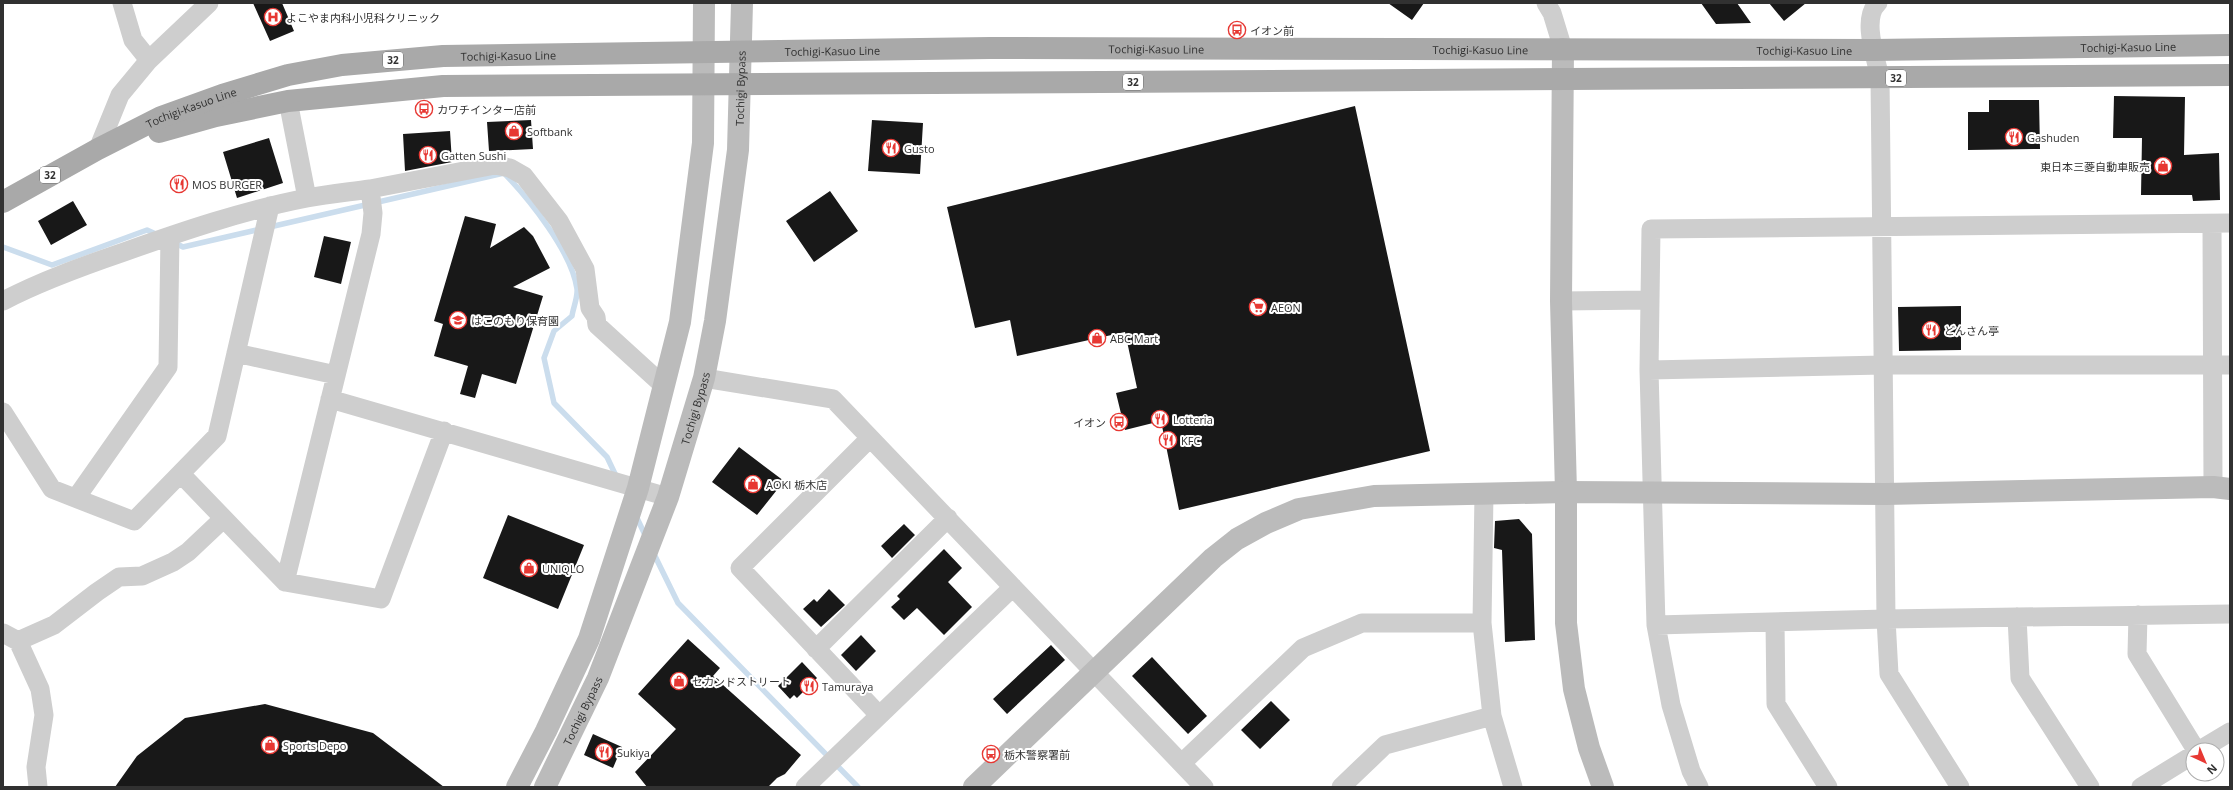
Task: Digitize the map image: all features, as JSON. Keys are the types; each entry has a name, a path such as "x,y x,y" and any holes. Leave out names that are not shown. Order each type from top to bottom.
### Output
{"main road":[{"name":"Tochigi-Kasuo Line","path":"3,202 98,149 161,117 222,95 288,75 342,65 443,56 990,48 1874,50 2230,45"},
{"name":"Tochigi-Kasuo Line","path":"98,149 216,116 288,101 443,86 2230,75"}],"street":[{"path":"122,3 133,40 149,60"},
{"path":"98,149 120,95 149,60 209,3"},
{"path":"517,787 546,731 589,639 638,488 680,322 703,143 704,3"},
{"name":"Tochigi Bypass","path":"544,787 598,678 668,497 704,378 714,321 738,150 742,3"},
{"path":"1546,3 1552,13 1563,49 1561,300 1566,492 1566,623 1574,689 1589,748 1603,787"},
{"path":"1878,3 1874,6 1869,25 1880,78 1886,619 1889,674 1960,787"},
{"path":"288,101 307,198"},
{"path":"3,301 88,264 170,236 270,206 307,198 370,189 495,165 510,168 524,176 559,221 585,269 590,308 596,317 597,325 664,386"},
{"path":"285,582 371,234 373,213 370,189"},
{"path":"3,412 52,489 134,521 217,436 270,206"},
{"path":"974,787 1213,558 1237,539 1266,523 1299,509 1374,496 1484,493 1652,492 1885,494 2221,488 2221,224 1651,229 1649,370 1652,492 1656,626 1671,706 1691,771 1699,787"},
{"path":"76,498 168,367 170,236"},
{"path":"1561,300 1650,300"},
{"path":"236,353 336,375"},
{"path":"1649,370 1883,365 2221,365"},
{"path":"704,378 833,399 1204,787"},
{"path":"330,399 668,497"},
{"path":"181,474 285,582 381,599 444,431"},
{"path":"870,438 740,568 878,715"},
{"path":"1484,493 1482,623 1492,716 1513,787"},
{"path":"816,649 948,518"},
{"path":"38,787 36,767 44,715 40,689 10,637 54,625 119,577 142,576 173,562 188,552 223,519"},
{"path":"805,787 878,715 1013,587"},
{"path":"1656,626 1886,619 2230,614"},
{"path":"2138,615 2137,654 2191,742"},
{"path":"2017,617 2020,678 2090,787"},
{"path":"1775,622 1776,704 1828,787"},
{"path":"1182,763 1303,648 1362,623 1482,623"},
{"path":"1341,787 1385,745 1492,716"},
{"path":"2213,742 2230,732"},
{"path":"2141,787 2185,760"}],"building":[{"name":"よこやま内科小児科クリニック","path":"253,3 282,3 294,31 270,41"},
{"path":"1388,3 1424,3 1412,20"},
{"path":"1701,3 1737,3 1751,23 1716,24"},
{"path":"1769,3 1806,3 1784,21"},
{"name":"東日本三菱自動車販売","path":"2114,96 2185,97 2184,155 2219,153 2220,200 2193,201 2192,195 2141,195 2142,138 2113,138"},
{"path":"1989,100 2039,100 2040,149 1968,150 1968,112 1989,112"},
{"path":"1355,106 1430,451 1179,510 1161,421 1125,430 1116,393 1137,388 1125,332 1017,356 1010,320 975,328 947,207"},
{"path":"531,120 533,149 489,151 487,122"},
{"path":"872,120 923,123 920,174 868,171"},
{"path":"450,131 452,162 405,171 403,134"},
{"path":"269,138 283,183 237,198 223,152"},
{"path":"830,191 858,231 814,262 786,221"},
{"path":"73,201 87,225 51,245 38,221"},
{"name":"はこのもり保育園","path":"465,216 496,224 490,248 524,227 533,236 550,268 513,287 543,296 516,384 482,374 475,398 460,394 468,366 434,356 443,324 434,321"},
{"path":"324,236 351,242 341,284 314,277"},
{"path":"1961,306 1961,350 1899,351 1898,307"},
{"path":"739,447 784,481 757,515 712,482"},
{"path":"508,515 584,545 558,609 483,578"},
{"path":"1519,519 1532,534 1535,640 1505,642 1502,550 1494,548 1495,521"},
{"path":"904,524 915,535 892,558 881,546"},
{"path":"944,549 962,568 948,582 972,607 944,635 917,608 904,620 891,607 900,599 897,596"},
{"path":"829,589 845,605 821,627 803,609 814,599 817,602"},
{"path":"861,635 876,651 856,671 841,655"},
{"path":"688,639 720,668 713,676 801,755 785,774 777,778 768,787 647,787 635,772 676,729 638,694"},
{"path":"1051,645 1065,660 1007,714 993,699"},
{"path":"1152,657 1207,716 1188,734 1132,676"},
{"path":"802,662 817,678 797,698 794,695 790,699 778,686"},
{"path":"1271,701 1290,720 1260,749 1241,730"},
{"name":"Sports Depo","path":"265,704 373,733 444,787 115,787 137,756 185,718"},
{"path":"593,734 622,747 613,768 584,755"}],"waterway":[{"path":"173,242 183,247 504,173 537,211 548,227 567,259 577,289 572,316 554,331 544,358 554,403 607,457 617,478"},
{"path":"3,247 52,265 147,230 158,235"},
{"path":"636,516 646,537"},
{"path":"653,552 678,603 858,787"}],"place":[{"name":"よこやま内科小児科クリニック","path":"273,17"},
{"name":"イオン前","path":"1237,30"},
{"name":"カワチインター店前","path":"424,109"},
{"name":"Softbank","path":"514,131"},
{"name":"Gashuden","path":"2014,137"},
{"name":"Gusto","path":"891,148"},
{"name":"Gatten Sushi","path":"428,155"},
{"name":"東日本三菱自動車販売","path":"2163,166"},
{"name":"MOS BURGER","path":"179,184"},
{"name":"AEON","path":"1258,307"},
{"name":"はこのもり保育園","path":"458,320"},
{"name":"どんさん亭","path":"1931,330"},
{"name":"ABC Mart","path":"1097,338"},
{"name":"Lotteria","path":"1160,419"},
{"name":"イオン","path":"1119,422"},
{"name":"KFC","path":"1168,440"},
{"name":"AOKI 栃木店","path":"753,484"},
{"name":"UNIQLO","path":"529,568"},
{"name":"セカンドストリート","path":"679,681"},
{"name":"Tamuraya","path":"809,686"},
{"name":"Sports Depo","path":"270,745"},
{"name":"Sukiya","path":"604,752"},
{"name":"栃木警察署前","path":"991,754"}]}
